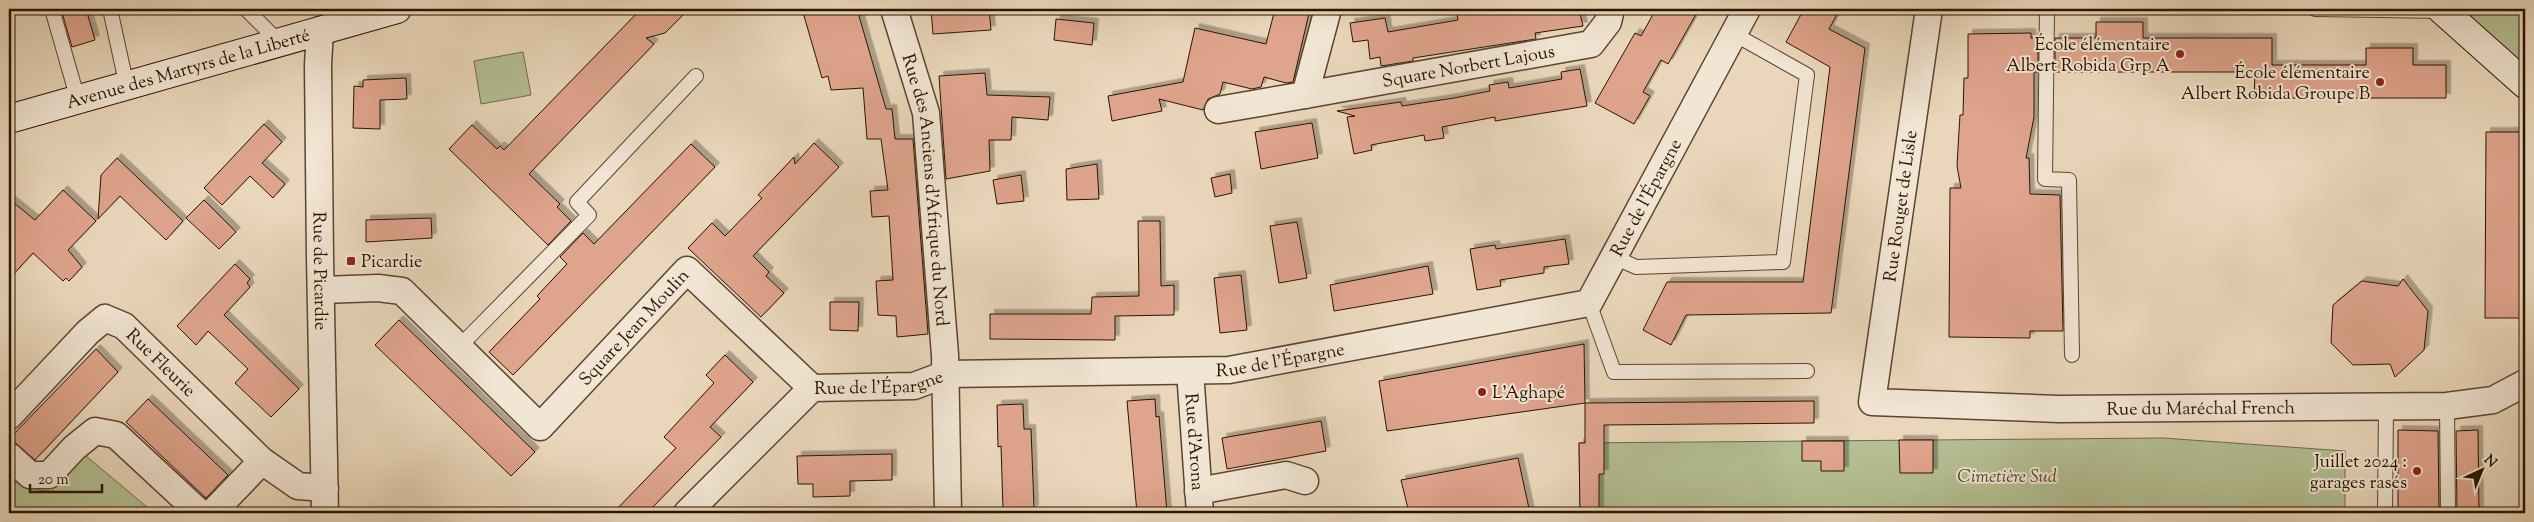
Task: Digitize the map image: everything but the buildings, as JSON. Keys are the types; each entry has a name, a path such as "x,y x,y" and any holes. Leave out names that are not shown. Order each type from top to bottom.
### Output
{"street":[{"name":"Avenue des Martyrs de la Liberté","path":"9,119 397,9"},
{"name":"Rue des Anciens d'Afrique du Nord","path":"894,9 926,113 946,374 948,513"},
{"path":"1305,95 1328,9"},
{"name":"Square Norbert Lajous","path":"1218,110 1591,44 1608,22 1611,9"},
{"name":"Rue de l'Épargne","path":"686,513 812,388 914,386 946,374 1229,370 1589,303 1747,9"},
{"name":"Rue Rouget de Lisle","path":"1872,402 1929,9"},
{"path":"2442,10 2525,84"},
{"name":"Rue de Picardie","path":"320,30 318,75 325,513"},
{"name":"Square Jean Moulin","path":"322,290 378,288 402,291 540,426 687,270 812,388"},
{"name":"Rue Fleurie","path":"9,416 88,332 105,318 124,326 262,461 298,486 325,488"},
{"name":"Rue d'Arona","path":"1190,371 1199,502"},
{"name":"Rue du Maréchal French","path":"1872,402 2059,409 2447,406 2493,400 2525,383"},
{"path":"9,456 30,475 49,475 74,448 95,431 116,434 200,513"},
{"path":"212,513 262,461"},
{"path":"1199,502 1286,475 1305,481"}],"lane":[{"path":"52,9 78,100"},
{"path":"110,9 127,86"},
{"path":"246,9 279,42"},
{"path":"2047,9 2045,179 2069,180 2072,355"},
{"path":"2315,9 2442,10"},
{"path":"1614,257 1636,267 1783,262 1807,75 1734,34"},
{"path":"459,347 589,215 577,202 696,76"},
{"path":"1589,303 1614,372 1807,371"},
{"path":"2447,406 2448,513"},
{"path":"2385,513 2386,407"}],"green space":[{"path":"2459,9 2512,9 2525,21 2525,69"},
{"path":"523,52 531,95 481,104 474,61"},
{"name":"Cimetière Sud","path":"2163,438 2345,451 2345,513 1580,513 1579,443"},
{"path":"85,455 154,513 9,513 9,473 28,487 51,491"}],"place":[{"name":"École élémentaire Albert Robida Grp A","path":"2180,54"},
{"name":"École élémentaire Albert Robida Groupe B","path":"2380,82"},
{"name":"Picardie","path":"351,261"},
{"name":"L'Aghapé","path":"1482,392"},
{"name":"Juillet 2024 : garages rasés","path":"2417,471"}]}
